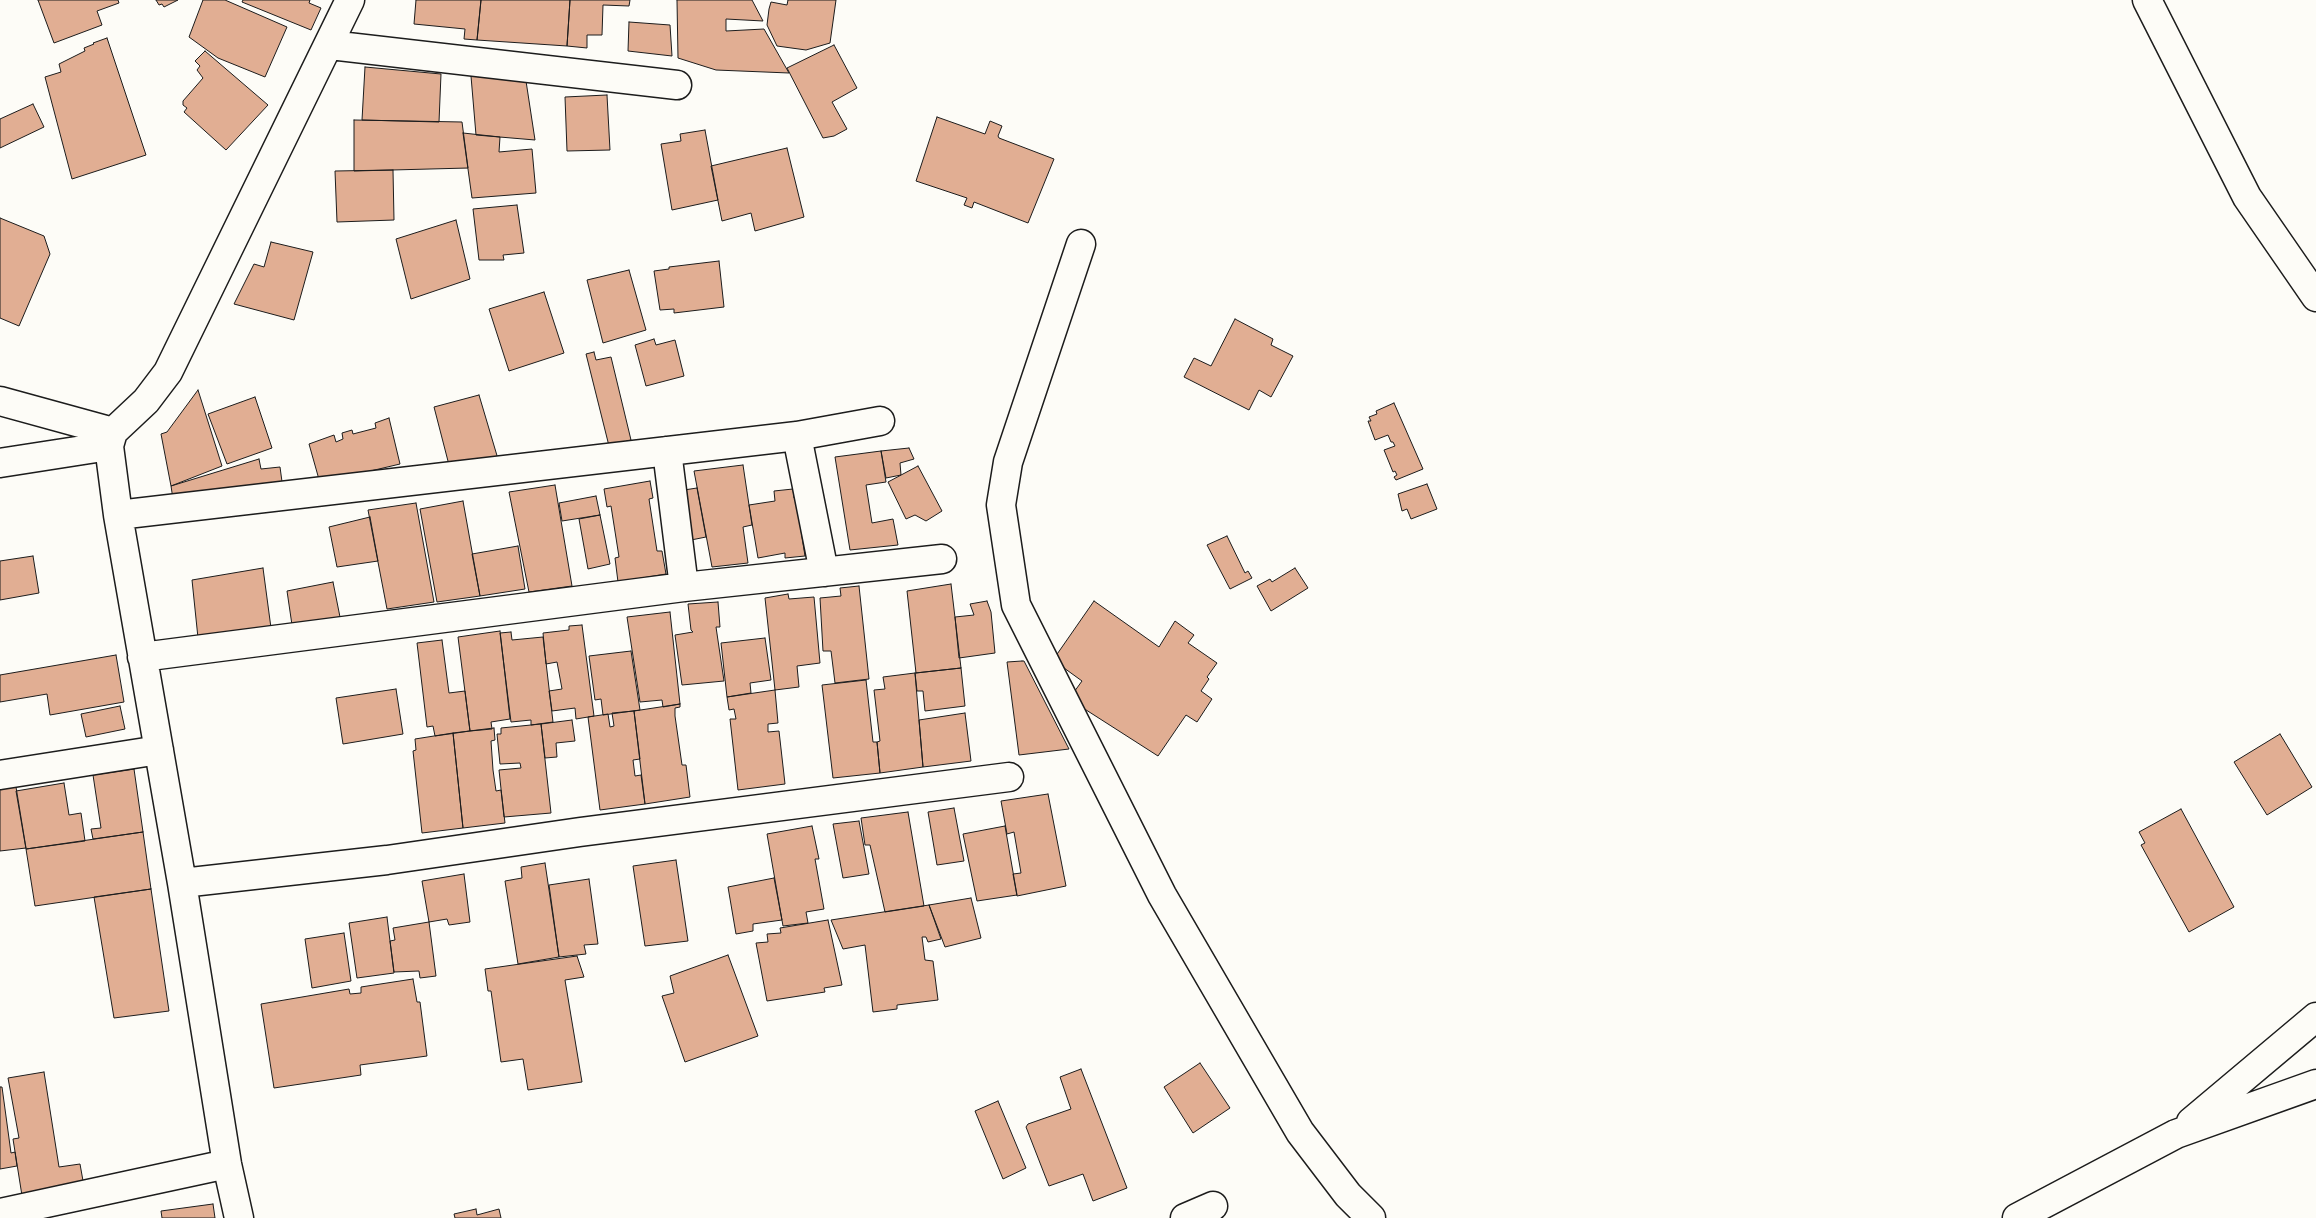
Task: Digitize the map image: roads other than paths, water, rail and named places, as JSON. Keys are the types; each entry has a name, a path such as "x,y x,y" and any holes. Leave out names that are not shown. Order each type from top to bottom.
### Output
{"street":[{"path":"2147,0 2247,198 2316,297"},
{"path":"0,463 111,439 146,401 168,372 330,45 345,5"},
{"path":"330,45 677,85"},
{"path":"1081,244 1008,462 1001,505 1016,604 1162,895 1300,1132 1348,1195 1371,1218"},
{"path":"0,401 111,439"},
{"path":"118,514 797,436 880,421"},
{"path":"797,436 824,572"},
{"path":"111,439 118,514 182,882 227,1164 239,1218"},
{"path":"667,451 684,587"},
{"path":"142,657 684,587 942,559"},
{"path":"0,775 159,750"},
{"path":"182,882 387,860 590,831 1009,777"},
{"path":"2176,1134 2316,1017"},
{"path":"2017,1218 2176,1134 2316,1084"},
{"path":"0,1213 227,1164"},
{"path":"1185,1218 1213,1206"}]}
